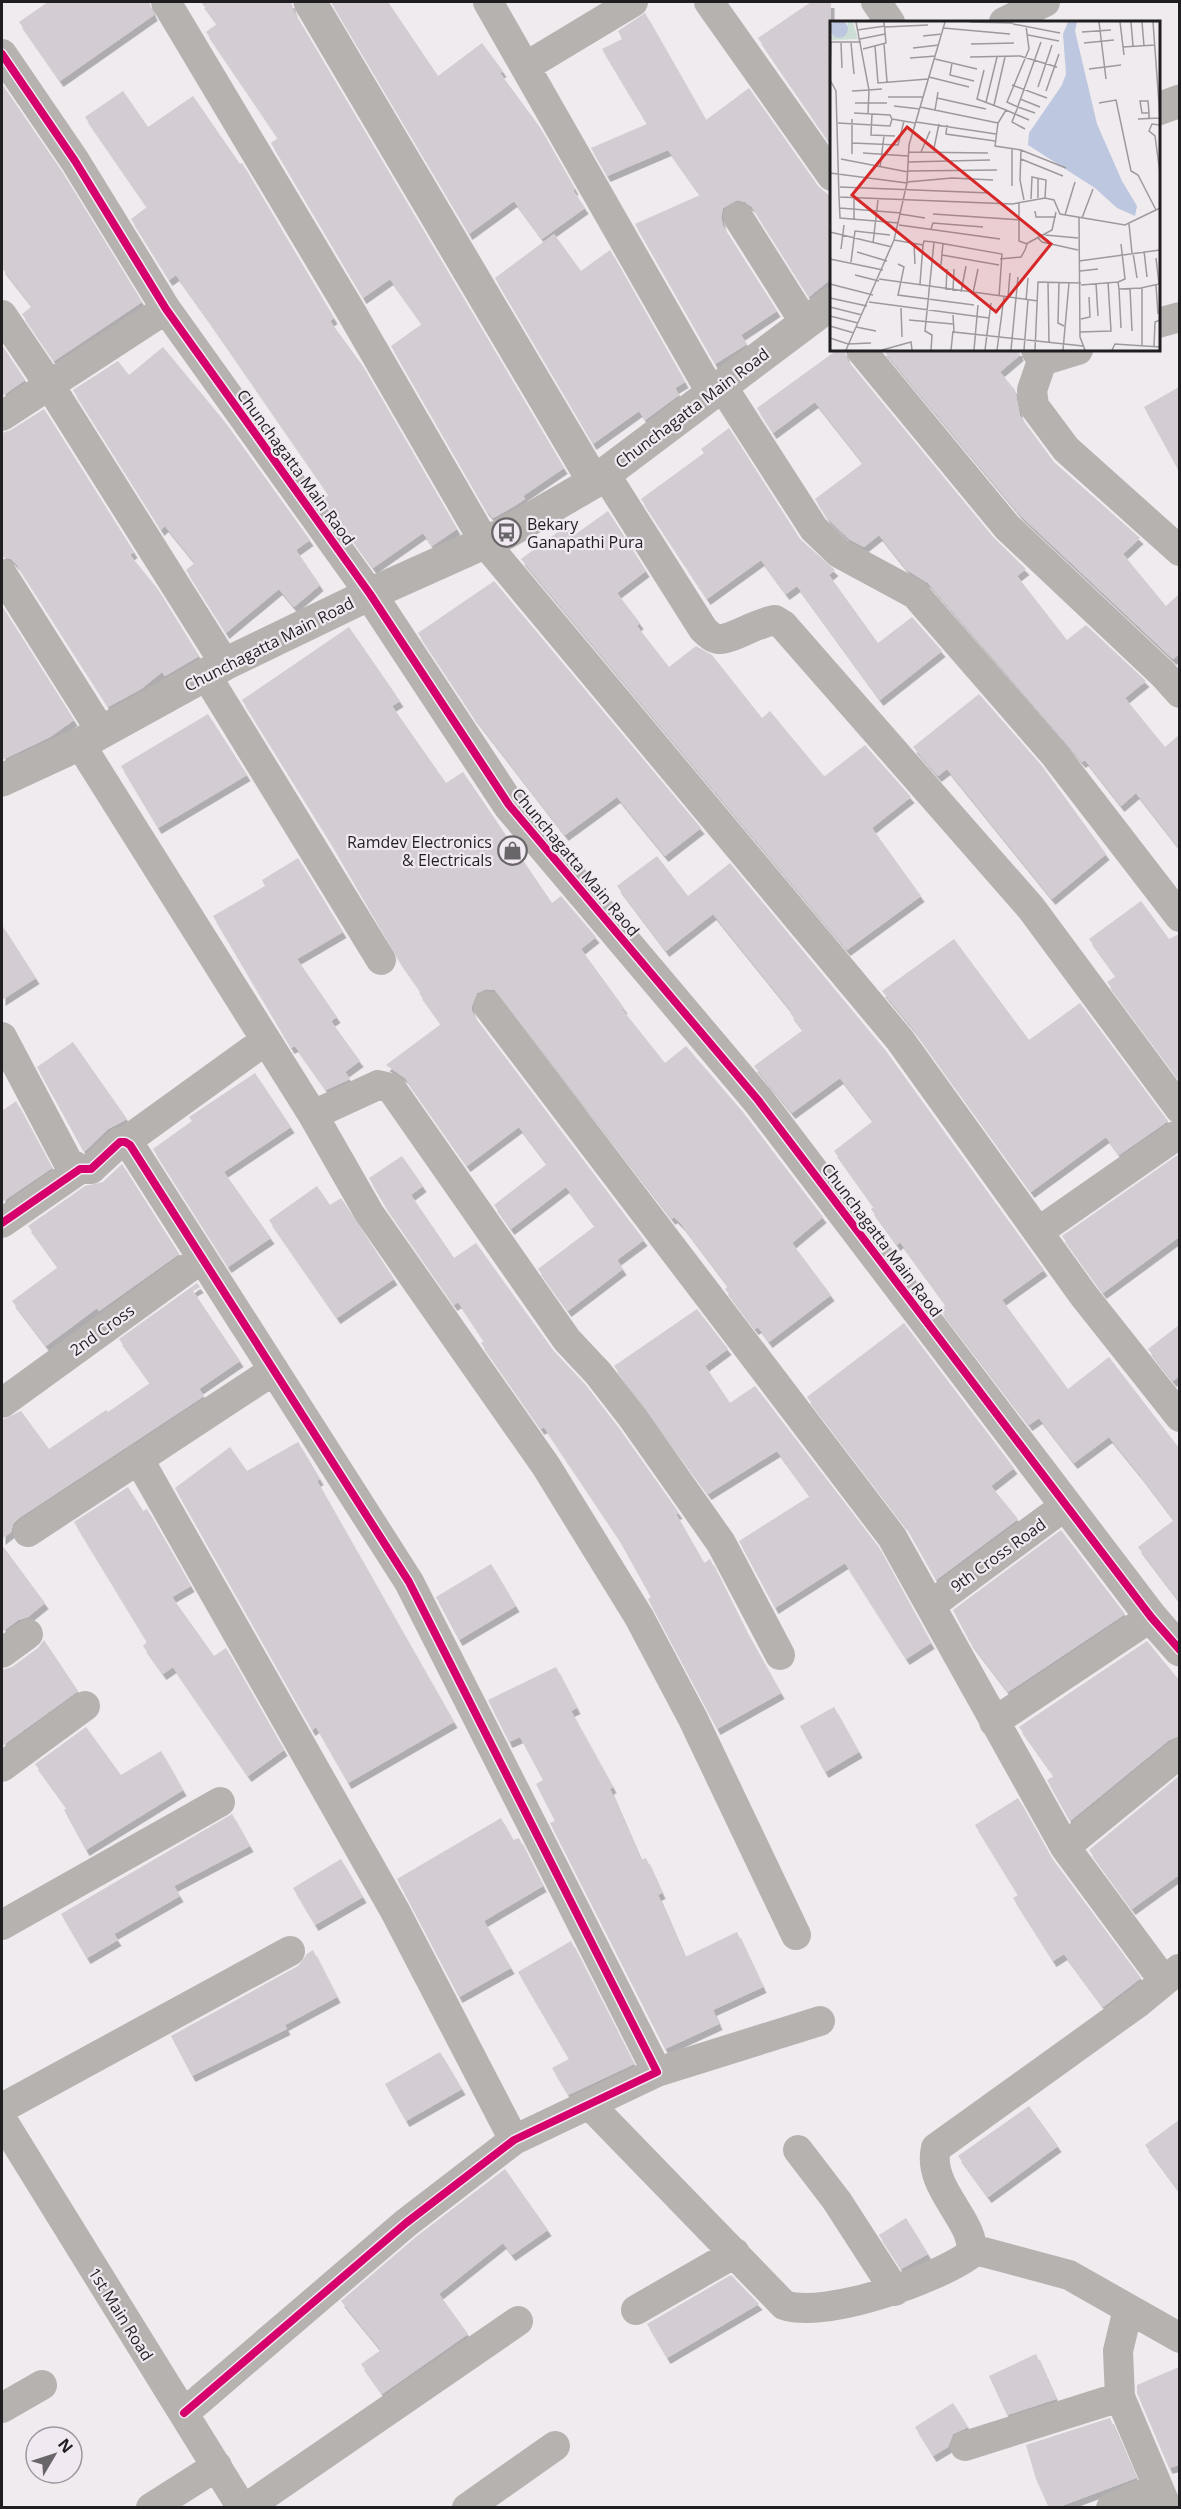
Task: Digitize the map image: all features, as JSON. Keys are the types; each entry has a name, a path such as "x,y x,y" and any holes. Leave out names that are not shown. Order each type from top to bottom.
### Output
{"street":[{"path":"166,2 354,315 485,543 900,1040 1084,1296 1179,1417"},
{"path":"310,2 600,478 703,629 712,637 721,639 763,621 775,620 783,625 1031,908 1179,1109"},
{"path":"488,2 717,390 814,529 839,553 915,594 1054,755 1179,917"},
{"path":"525,67 633,2"},
{"path":"709,2 830,175"},
{"path":"876,2 889,21"},
{"path":"1006,21 1045,2"},
{"name":"Chunchagatta Main Raod","path":"2,54 75,161 166,309 370,594 509,806 758,1100 1066,1506 1179,1650"},
{"path":"1160,108 1179,101"},
{"path":"738,217 824,312"},
{"path":"2,416 166,309"},
{"name":"Chunchagatta Main Road","path":"2,780 90,738 216,669 370,594 485,543 600,478 824,312"},
{"path":"2,315 50,386 216,669 381,960"},
{"path":"1160,322 1179,317"},
{"path":"862,351 1007,527 1163,674 1179,693"},
{"path":"1070,351 1039,355 1032,390 1034,406 1066,449 1179,551"},
{"path":"2,574 90,738 369,1213 546,1466 639,1617 693,1719 796,1935"},
{"path":"488,1006 892,1538 1065,1847 1172,1975 1139,2002 936,2148 933,2160 936,2175 969,2235 971,2254 958,2263 895,2290 814,2308 797,2309 784,2305 590,2106"},
{"path":"2,1223 80,1169 91,1168 120,1142 125,1142 266,1040"},
{"path":"6,1055 68,1161 80,1169"},
{"path":"313,1115 378,1085 392,1088 567,1340 598,1373 633,1418 721,1543 780,1655"},
{"path":"1038,1232 1179,1133"},
{"path":"125,1142 409,1582 657,2072"},
{"name":"2nd Cross","path":"2,1403 202,1258"},
{"path":"28,1532 273,1370"},
{"path":"138,1458 395,1911 514,2140"},
{"name":"9th Cross Road","path":"931,1605 1066,1506"},
{"path":"994,1722 1151,1617"},
{"path":"2,1653 28,1634"},
{"path":"2,1767 85,1706"},
{"path":"1065,1847 1179,1753"},
{"path":"2,1925 220,1802"},
{"path":"2,2109 290,1951"},
{"path":"184,2414 406,2223 514,2140 590,2106 657,2072 820,2021"},
{"name":"1st Main Road","path":"2,2120 122,2318 244,2508"},
{"path":"798,2150 837,2201 895,2290"},
{"path":"972,2249 1069,2274 1179,2338"},
{"path":"636,2310 735,2253"},
{"path":"1111,2508 1162,2497 1119,2397 1118,2351 1128,2309"},
{"path":"244,2508 518,2321"},
{"path":"2,2408 42,2385"},
{"path":"965,2446 1119,2397"},
{"path":"467,2508 555,2446"},
{"path":"151,2508 217,2466"}],"building":[{"path":"48,2 149,2 154,15 60,81 19,22"},
{"path":"201,2 291,2 294,12 564,468 523,496 525,499 516,505 493,518 485,509 391,346 422,324 390,279 363,298 271,143 278,138 206,32 217,24"},
{"path":"331,2 388,2 438,76 482,43 503,71 500,73 539,126 585,208 542,239 514,201 469,234"},
{"path":"811,2 831,2 830,138 828,140 758,38"},
{"path":"645,13 706,120 749,88 818,186 830,196 830,280 809,297 752,207 737,200 723,208 721,217 723,226 777,311 741,335 747,344 715,364 635,224 700,195 668,150 607,176 591,148 647,124 602,49 622,39 618,31"},
{"path":"2,84 61,170 142,302 54,361 22,314 32,306 2,268"},
{"path":"123,91 148,127 193,96 240,164 242,163 334,318 330,321 362,365 457,529 432,546 423,533 373,568 323,499 329,495 206,317 176,275 169,280 131,219 147,207 85,117"},
{"path":"554,234 581,271 610,250 685,382 675,388 679,395 645,420 639,411 593,444 495,278"},
{"path":"2,345 25,380 2,396"},
{"path":"163,347 225,422 310,540 296,550 320,585 294,607 279,589 226,633 186,570 195,563 165,526 161,530 73,390 118,361 129,375"},
{"path":"836,351 844,351 848,361 994,538 1026,569 1017,576 1067,640 1086,625 1146,681 1125,698 1165,747 1179,735 1179,848 1136,793 1121,806 1085,760 1082,762 928,583 907,570 879,535 864,547 849,539 827,518 815,499 863,463 815,402 773,433 757,408"},
{"path":"884,351 1019,351 1020,355 1000,372 1015,390 1020,416 1054,462 1140,538 1123,554 1166,606 1179,594 1179,654 1173,659 1020,515"},
{"path":"1179,387 1179,471 1144,407"},
{"path":"44,409 134,552 130,555 157,588 199,656 165,676 162,672 141,689 108,707 17,565 11,559 2,557 2,433 11,430"},
{"path":"729,428 800,539 835,570 829,575 878,643 912,617 942,651 880,700 797,586 786,594 761,560 707,599 641,499 704,453 701,449"},
{"path":"608,511 646,571 617,593 640,623 637,626 669,667 696,646 712,655 762,718 770,711 823,775 825,776 865,745 911,797 872,828 921,896 847,950 521,559 566,526 573,536"},
{"path":"494,581 701,828 665,856 617,797 565,835 473,716 418,633"},
{"path":"2,606 74,720 50,737 2,760"},
{"path":"349,627 400,701 392,706 446,783 463,772 552,903 561,896 596,937 581,949 624,1008 622,1009 665,1063 686,1046 743,1112 823,1217 792,1243 831,1295 769,1342 758,1327 755,1329 725,1289 728,1286 682,1225 674,1217 672,1219 495,990 486,989 477,993 471,1008 474,1016 644,1240 617,1260 623,1269 568,1311 538,1269 595,1226 566,1187 511,1229 494,1205 547,1164 519,1127 467,1166 405,1078 386,1065 441,1024 398,959 329,840 242,700"},
{"path":"979,694 1042,766 1106,854 1052,899 947,769 938,776 913,747"},
{"path":"208,714 247,775 158,828 121,766"},
{"path":"657,856 688,896 730,863 886,1051 1044,1270 1002,1300 1068,1389 1109,1357 1179,1448 1179,1601 1138,1547 1174,1520 1140,1475 1109,1437 1074,1463 1039,1418 1029,1425 940,1309 946,1305 900,1242 897,1245 871,1209 874,1207 834,1151 873,1121 840,1078 792,1113 754,1066 803,1030 790,1013 792,1012 713,914 666,951 617,886"},
{"path":"298,858 343,932 297,959 337,1017 331,1021 360,1061 345,1072 350,1079 326,1090 295,1046 291,1048 213,916 265,886 262,880"},
{"path":"1141,901 1169,939 1179,934 1179,1079 1107,982 1116,976 1089,939"},
{"path":"2,925 36,978 2,1000"},
{"path":"954,939 1029,1040 1080,1003 1168,1121 1119,1155 1106,1137 1031,1192 914,1030 882,991"},
{"path":"73,1042 127,1119 108,1129 84,1152 37,1067"},
{"path":"255,1073 291,1127 224,1172 271,1238 228,1267 153,1149 192,1121 189,1117"},
{"path":"16,1101 52,1168 2,1202 2,1111"},
{"path":"1179,1154 1179,1237 1103,1293 1062,1236"},
{"path":"402,1156 423,1186 411,1195 454,1258 476,1243 553,1350 585,1384 619,1428 679,1513 676,1514 704,1563 710,1559 781,1693 717,1729 648,1599 651,1597 617,1536 544,1427 541,1429 481,1343 484,1341 458,1302 454,1305 384,1204 369,1178"},
{"path":"122,1164 179,1254 99,1311 97,1308 46,1346 12,1301 58,1267 28,1226 85,1186 103,1182"},
{"path":"317,1186 330,1205 341,1198 394,1279 337,1318 269,1220"},
{"path":"197,1283 200,1287 193,1291 240,1361 199,1389 204,1396 19,1518 13,1524 11,1532 2,1539 2,1420 21,1411 49,1449 150,1383 119,1339"},
{"path":"697,1309 728,1349 705,1366 730,1403 755,1386 878,1546 931,1643 906,1659 845,1563 775,1608 739,1541 810,1496 777,1451 708,1494 614,1366"},
{"path":"904,1323 1014,1468 991,1486 1018,1519 936,1580 906,1527 807,1397"},
{"path":"1179,1325 1179,1376 1173,1381 1148,1349"},
{"path":"298,1442 320,1479 317,1481 454,1722 348,1783 316,1727 312,1730 175,1488 230,1447 247,1471"},
{"path":"128,1487 143,1511 147,1509 191,1586 172,1597 214,1656 226,1648 284,1750 248,1776 173,1667 163,1674 143,1646 147,1642 74,1522"},
{"path":"1061,1530 1125,1614 1008,1692 970,1642 953,1610"},
{"path":"2,1545 45,1603 28,1617 18,1620 2,1632"},
{"path":"491,1564 516,1606 459,1640 436,1597"},
{"path":"44,1640 78,1691 2,1746 2,1670 12,1667 38,1648"},
{"path":"1147,1641 1179,1680 1179,1736 1169,1740 1070,1821 1047,1780 1054,1776 1019,1727"},
{"path":"556,1667 577,1708 571,1711 613,1787 610,1789 641,1860 646,1858 662,1893 658,1895 685,1957 737,1932 763,1987 713,2010 719,2024 665,2049 550,1823 555,1821 536,1784 543,1780 520,1737 509,1742 488,1700"},
{"path":"834,1707 859,1752 825,1772 800,1726"},
{"path":"86,1727 121,1775 161,1751 183,1790 86,1850 64,1810 67,1808 35,1764"},
{"path":"1179,1776 1179,1875 1132,1909 1089,1850"},
{"path":"1018,1798 1051,1857 1141,1978 1103,2007 1064,1954 1053,1961 1013,1898 1018,1895 975,1825"},
{"path":"232,1814 250,1846 174,1886 180,1896 114,1934 118,1940 87,1958 61,1914"},
{"path":"501,1818 513,1840 519,1838 543,1886 484,1921 511,1968 459,1997 397,1879"},
{"path":"341,1859 363,1897 315,1925 293,1888"},
{"path":"571,1941 634,2064 568,2095 552,2068 569,2059 518,1972"},
{"path":"313,1950 337,1997 285,2025 287,2029 192,2076 171,2036 298,1966"},
{"path":"440,2052 462,2089 406,2121 385,2084"},
{"path":"1029,2106 1058,2146 988,2197 958,2156"},
{"path":"1179,2120 1179,2191 1145,2145"},
{"path":"505,2169 548,2230 512,2255 503,2243 439,2294 468,2334 382,2394 361,2364 381,2350 341,2301 417,2236"},
{"path":"906,2218 928,2254 901,2269 879,2235"},
{"path":"731,2275 759,2304 667,2358 647,2324"},
{"path":"1036,2354 1056,2399 1007,2415 989,2376"},
{"path":"1179,2367 1179,2465 1169,2468 1137,2393 1137,2385"},
{"path":"953,2403 968,2427 953,2434 948,2447 933,2456 915,2427"},
{"path":"1110,2418 1136,2478 1056,2508 1049,2508 1036,2479 1026,2445"}],"cycle path":[{"path":"2,54 75,161 166,309 370,594 509,805 758,1100 1151,1617 1180,1650"},
{"path":"2,1223 80,1169 91,1169 120,1142 130,1145 409,1582 657,2072 514,2140 406,2223 184,2413"}],"place":[{"name":"Bekary Ganapathi Pura","path":"506,533"},
{"name":"Ramdev Electronics & Electricals","path":"513,851"}]}
